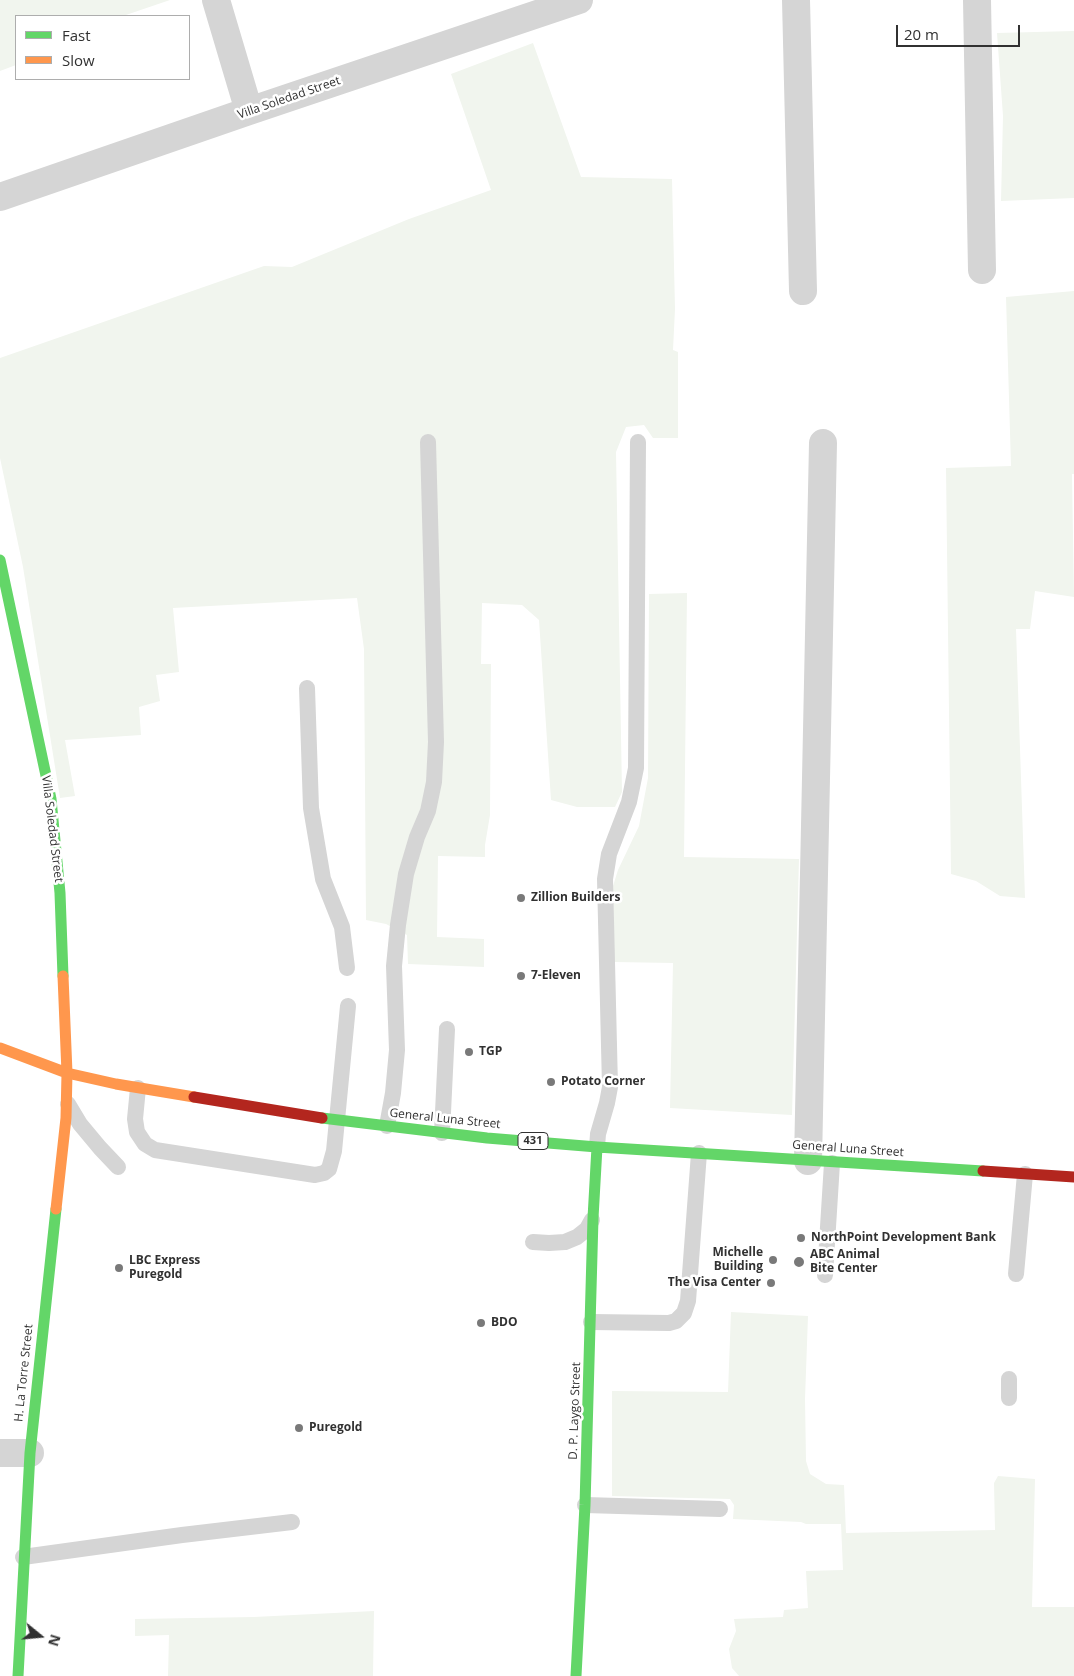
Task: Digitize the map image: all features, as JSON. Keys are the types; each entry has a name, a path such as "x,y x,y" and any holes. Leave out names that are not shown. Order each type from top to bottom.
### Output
{"main road":[{"name":"Villa Soledad Street","path":"0,560 51,800 60,893 68,1073"},
{"name":"General Luna Street","path":"0,1048 68,1073 138,1088 262,1110 442,1133 597,1147 1074,1177"},
{"name":"H. La Torre Street","path":"18,1676 30,1453 67,1102 68,1073"},
{"name":"D. P. Laygo Street","path":"576,1676 585,1505 593,1218 597,1147"}],"street":[{"path":"216,0 249,111"},
{"name":"Villa Soledad Street","path":"0,197 579,0"},
{"path":"796,0 803,291"},
{"path":"977,0 982,270"},
{"path":"820,1162 824,443"},
{"path":"0,1453 30,1453"}],"lane":[{"path":"387,1126 393,1093 397,1050 394,966 398,924 406,874 428,810 434,782 436,742 428,442"},
{"path":"597,1147 598,1134 610,1088 605,879 609,854 629,802 636,768 638,442"},
{"path":"306,688 311,808 323,879 342,927 346,968"},
{"path":"138,1088 135,1119 137,1132 145,1144 155,1150 315,1175 324,1173 329,1169 334,1151 348,1006"},
{"path":"442,1133 448,1030"},
{"path":"67,1102 80,1124 118,1167"},
{"path":"591,1322 668,1323 676,1321 684,1313 688,1301 699,1153"},
{"path":"820,1162 825,1275"},
{"path":"1016,1274 1025,1174"},
{"path":"533,1242 557,1243 577,1237 587,1229 593,1218"},
{"path":"1009,1379 1009,1398"},
{"path":"585,1505 720,1509"},
{"path":"24,1557 292,1522"}],"shaded area":[{"path":"0,0 170,0 126,15 15,15 15,65 0,71"},
{"path":"1074,31 1074,198 1001,201 1003,116 997,33"},
{"path":"533,43 581,177 672,179 675,309 673,350 678,352 678,438 653,438 644,425 626,427 616,452 622,792 615,807 577,807 551,800 539,620 522,605 482,603 481,664 491,664 490,815 485,857 438,856 437,937 484,939 484,967 408,964 407,935 386,924 366,920 364,649 357,598 173,608 179,672 156,675 160,701 139,707 141,735 65,740 75,796 60,798 23,567 0,458 0,358 264,266 292,267 409,219 491,190 451,74"},
{"path":"1074,291 1074,474 1072,474 1074,597 1035,591 1030,629 1016,629 1025,898 1000,896 976,881 951,874 946,468 1011,466 1006,297"},
{"path":"687,593 684,857 799,859 792,1115 670,1108 673,963 614,962 613,886 618,870 639,826 648,778 649,594"},
{"path":"731,1312 808,1316 805,1399 806,1461 810,1474 826,1484 844,1485 846,1533 995,1530 994,1483 998,1476 1035,1479 1032,1607 1074,1607 1074,1676 739,1676 732,1668 729,1649 736,1631 734,1619 783,1617 784,1610 808,1608 806,1571 843,1570 841,1524 806,1524 801,1522 733,1519 734,1505 730,1499 612,1496 612,1391 728,1392"},
{"path":"374,1611 373,1676 168,1676 169,1635 135,1636 135,1619 254,1617"}],"traffic: fast":[{"path":"0,560 51,799 60,893 63,976"},
{"path":"322,1118 487,1138 597,1147 983,1171"},
{"path":"576,1676 585,1505 593,1218 597,1147"},
{"path":"18,1676 30,1453 56,1209"}],"traffic: slow":[{"path":"56,1209 66,1118 67,1073 63,976"},
{"path":"0,1048 67,1073 116,1084 194,1097"}],"traffic: jam":[{"path":"194,1097 322,1118"},
{"path":"983,1171 1074,1177"}],"place":[{"name":"Zillion Builders","path":"521,898"},
{"name":"7-Eleven","path":"521,976"},
{"name":"TGP","path":"469,1052"},
{"name":"Potato Corner","path":"551,1082"},
{"name":"NorthPoint Development Bank","path":"801,1238"},
{"name":"Michelle Building","path":"773,1260"},
{"name":"ABC Animal Bite Center","path":"799,1262"},
{"name":"LBC Express Puregold","path":"119,1268"},
{"name":"The Visa Center","path":"771,1283"},
{"name":"BDO","path":"481,1323"},
{"name":"Puregold","path":"299,1428"}]}
